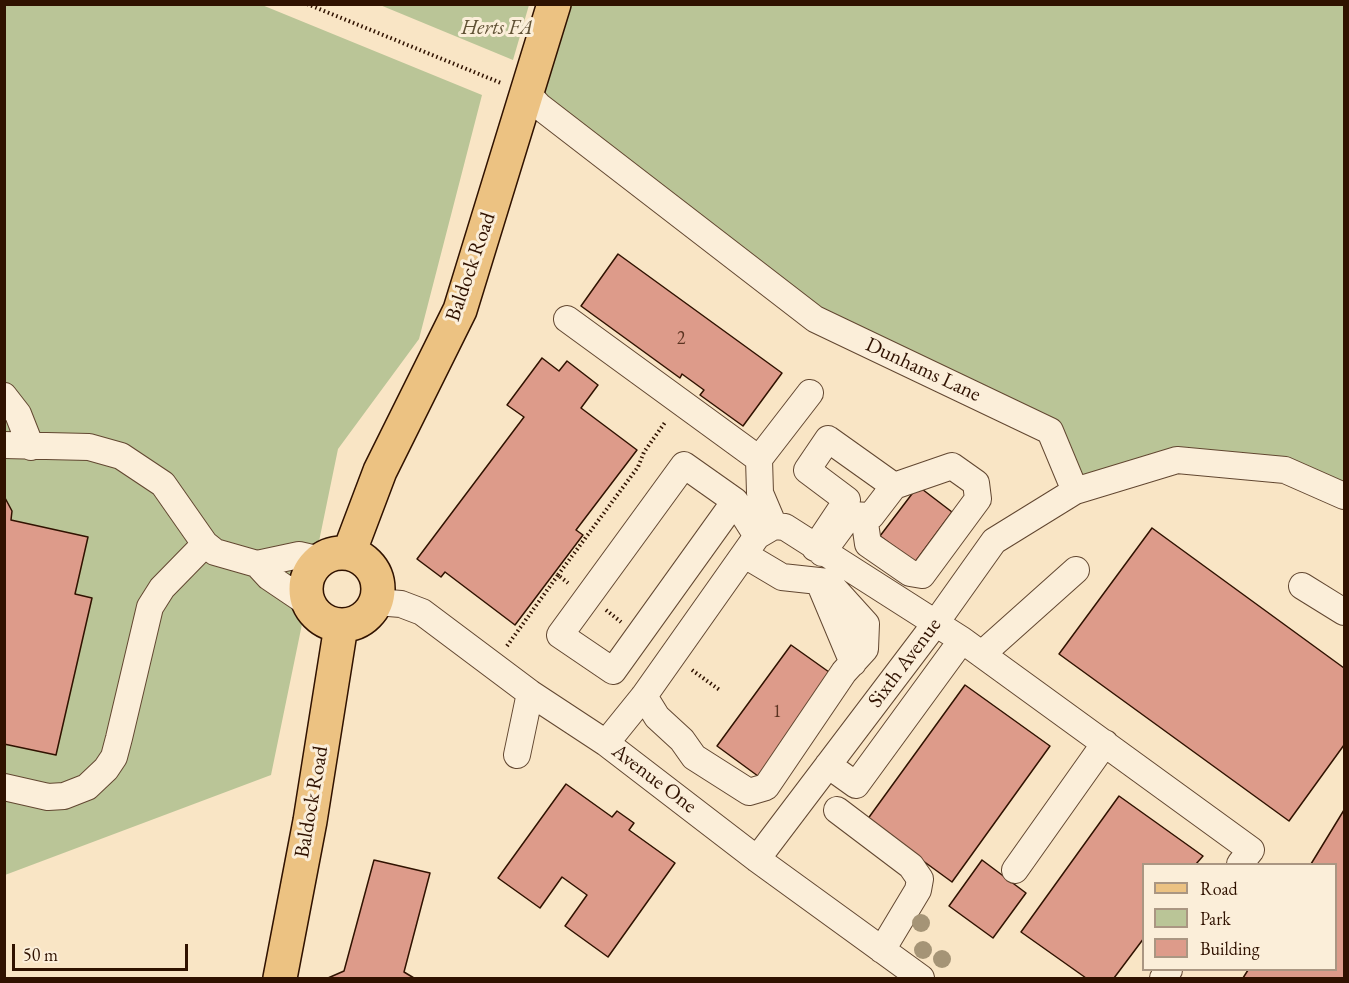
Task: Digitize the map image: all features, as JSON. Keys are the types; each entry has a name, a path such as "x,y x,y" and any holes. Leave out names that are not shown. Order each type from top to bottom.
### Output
{"main road":[{"name":"Baldock Road","path":"335,557 460,310 554,4"},
{"path":"335,557 361,558 371,566 379,590 376,602 362,620 341,626 328,623 316,615 309,604 307,580 335,557"},
{"name":"Baldock Road","path":"280,978 317,778 341,626"}],"street":[{"name":"Dunhams Lane","path":"526,93 539,106 815,319 1050,431 1074,491"},
{"path":"567,319 759,459"},
{"path":"759,539 759,459 810,393"},
{"path":"4,396 18,414 31,447"},
{"path":"819,550 847,500 807,470 828,439 894,486"},
{"path":"4,446 89,447 134,462 163,484 205,544 215,552 257,564 299,555 335,557"},
{"path":"1074,491 1177,460 1285,470 1344,496"},
{"path":"644,696 657,717 682,740 694,757 750,792 766,787 853,663 819,581 782,577 735,501 684,465 560,635 613,671 735,501"},
{"path":"819,550 850,515 872,516 894,486 952,466 976,483 978,499 922,575 910,573 868,544 864,516"},
{"name":"Sixth Avenue","path":"757,859 935,624 994,541 1074,491"},
{"path":"606,743 644,696 759,539 785,527 972,647 1251,850 1241,863"},
{"path":"4,787 48,797 64,796 87,787 106,769 114,757 150,607 162,588 205,544"},
{"path":"257,564 269,577 309,604"},
{"path":"828,765 856,785 972,647 1076,570"},
{"path":"1302,586 1344,612"},
{"name":"Avenue One","path":"376,602 402,604 422,612 530,693 606,743 757,859 921,978"},
{"path":"517,755 530,693"},
{"path":"1015,870 1105,743"},
{"path":"837,810 911,866 920,879 918,891 882,950"}],"path":[{"path":"307,4 526,93"},
{"path":"493,665 638,467 644,453 681,401"},
{"path":"558,575 639,634"},
{"path":"673,656 721,691"}],"green space":[{"path":"5,5 262,5 482,95 419,339 338,449 271,775 5,875"},
{"name":"Herts FA","path":"380,5 529,5 513,60"},
{"path":"567,5 1344,5 1344,496 1285,470 1177,460 1075,491 1050,431 815,319 539,106"}],"building":[{"path":"618,254 782,373 743,426 700,395 704,390 682,374 680,378 581,306"},
{"path":"542,358 559,371 567,361 598,385 581,408 637,450 576,530 583,535 515,625 445,572 441,577 417,559 524,417 507,405"},
{"path":"918,486 952,512 915,562 880,536"},
{"path":"4,496 12,511 11,520 88,537 75,594 92,598 56,755 4,744"},
{"path":"1152,528 1344,668 1344,745 1289,821 1059,654"},
{"path":"791,645 836,677 762,779 717,746"},
{"path":"965,685 1050,746 952,882 867,820"},
{"path":"566,784 612,817 617,811 634,823 629,830 675,863 608,957 565,926 587,895 562,877 540,908 498,878"},
{"path":"1119,796 1203,856 1197,863 1142,863 1142,941 1114,978 1086,978 1021,932"},
{"path":"1344,810 1344,978 1243,978 1247,971 1337,971 1337,863 1312,863"},
{"path":"374,860 430,873 404,972 414,978 328,978 344,971"},
{"path":"982,860 1026,893 993,938 949,906"}]}
